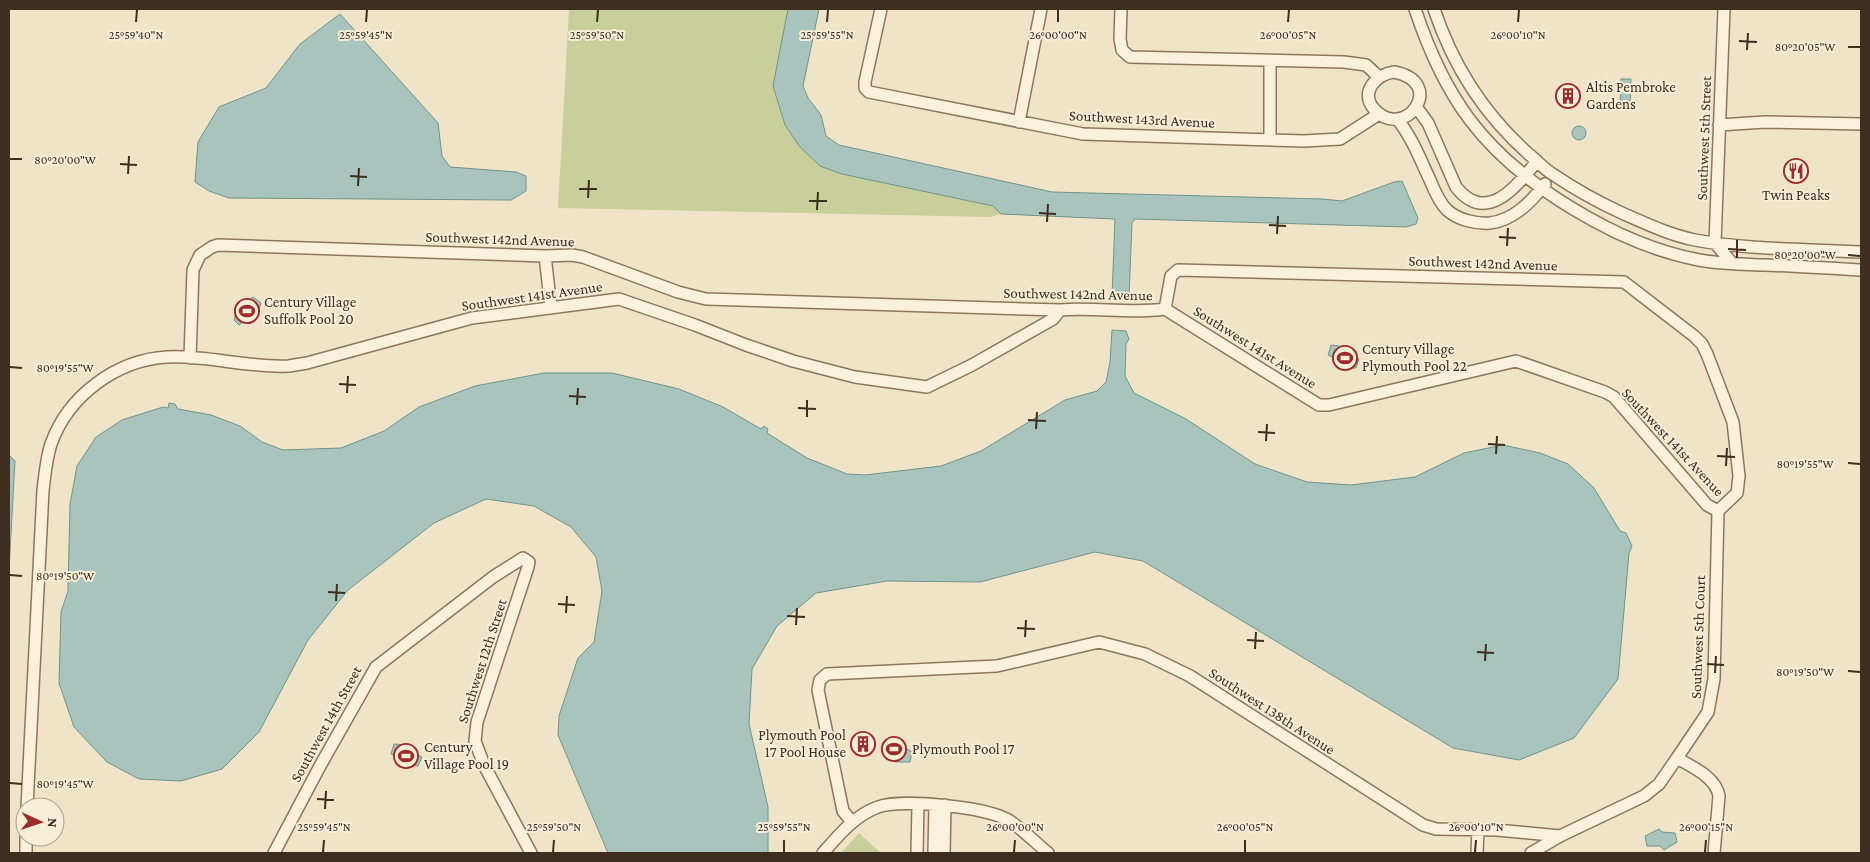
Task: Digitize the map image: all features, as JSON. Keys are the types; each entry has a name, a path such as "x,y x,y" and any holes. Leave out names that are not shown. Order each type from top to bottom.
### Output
{"street":[{"name":"Southwest 143rd Avenue","path":"881,9 865,82 865,88 869,92 1083,134 1304,141 1340,139 1379,114"},
{"path":"1019,122 1042,9"},
{"path":"1121,9 1120,39 1122,50 1130,58 1344,62 1366,65 1379,76"},
{"path":"1415,9 1425,39 1446,84 1470,120 1500,153 1542,188 1605,226 1654,248 1699,260 1861,270"},
{"path":"1434,9 1442,33 1463,75 1485,109 1512,139 1552,175 1610,207 1652,227 1682,237 1747,246 1861,252"},
{"name":"Southwest 5th Street","path":"1715,242 1724,9"},
{"path":"1270,61 1270,140"},
{"path":"1394,72 1404,74 1413,80 1420,90 1420,100 1417,108 1412,113 1397,119 1379,114 1372,107 1369,99 1369,90 1372,82 1379,76 1394,72"},
{"path":"1417,108 1428,123 1456,187 1472,201 1482,202 1502,199 1537,161"},
{"path":"1397,119 1408,132 1437,197 1447,210 1474,223 1502,221 1529,203 1552,175"},
{"path":"1719,125 1765,122 1861,124"},
{"path":"1715,242 1732,263"},
{"name":"Southwest 142nd Avenue","path":"190,358 193,270 200,255 212,247 227,245 545,256 572,255 583,257 678,292 706,298 1060,310 1153,311 1165,309 1171,276 1178,270 1624,282 1694,336 1702,344 1707,354 1733,422 1739,476 1737,493 1718,511"},
{"path":"545,256 551,308"},
{"name":"Southwest 141st Avenue","path":"28,797 44,490 51,445 61,422 79,399 88,390 121,369 146,359 190,358 289,366 307,363 472,318 619,299 793,361 855,377 927,387 972,365 1053,319 1060,310"},
{"name":"Southwest 141st Avenue","path":"1165,309 1319,405 1329,405 1394,391 1516,361 1605,392 1614,397 1707,505 1718,511"},
{"name":"Southwest 5th Court","path":"1677,758 1708,712 1712,698 1718,511"},
{"name":"Southwest 14th Street","path":"274,853 376,667 493,576 524,558"},
{"name":"Southwest 12th Street","path":"524,558 529,562 528,567 477,722 474,741 484,765 531,853"},
{"name":"Southwest 138th Avenue","path":"852,822 844,811 838,788 818,690 820,680 827,674 997,666 1099,642 1145,654 1190,676 1423,825 1436,829 1478,829 1560,836"},
{"path":"1531,853 1560,836 1644,796 1659,784 1677,758 1708,778 1718,789 1714,853"},
{"path":"823,853 852,822 879,806 904,803 940,805 994,813 1010,821 1048,853"},
{"path":"917,853 918,804"},
{"path":"934,853 940,805"},
{"path":"940,805 944,853"},
{"path":"1477,853 1478,829"}],"green space":[{"path":"569,9 788,9 773,86 785,125 993,206 1001,214 990,217 558,208"},
{"path":"859,833 881,853 841,853"}],"water":[{"path":"788,9 819,9 803,86 808,98 821,115 826,136 839,145 1052,192 1342,201 1394,182 1402,181 1418,218 1416,224 1406,227 1135,219 1132,223 1129,297 1120,299 1112,296 1115,219 1001,214 993,206 842,174 820,166 800,147 785,125 773,86"},
{"path":"340,14 438,123 442,156 450,167 516,172 526,176 526,191 511,200 229,198 209,191 195,182 198,142 219,107 266,88 300,44"},
{"path":"1621,79 1631,79 1630,105 1620,105"},
{"path":"1579,126 1584,128 1586,133 1584,138 1579,140 1574,138 1572,133 1574,128"},
{"name":"Century Village Suffolk Pool 20","path":"253,297 261,303 256,317 251,316 239,325 234,320 238,306 243,305"},
{"path":"1112,330 1126,331 1129,339 1126,344 1125,376 1134,393 1186,419 1255,464 1307,482 1351,485 1415,477 1464,453 1503,445 1540,453 1568,464 1594,488 1620,531 1626,533 1632,546 1629,553 1618,679 1574,738 1519,760 1453,748 1143,561 1095,552 980,582 887,581 816,593 777,626 752,669 749,724 768,807 768,853 608,853 558,735 559,716 578,658 594,642 602,591 596,557 571,527 534,506 486,499 434,523 348,590 308,640 259,732 222,769 181,781 139,779 107,762 74,727 59,683 61,612 68,591 70,504 77,466 96,437 122,420 163,407 168,408 169,403 175,404 178,409 211,415 240,426 262,442 283,450 341,448 384,431 419,407 475,386 544,373 612,373 679,389 723,407 761,429 764,426 768,429 767,433 807,458 847,474 865,475 941,466 981,451 1065,400 1097,391 1106,382 1110,362"},
{"name":"Century Village Plymouth Pool 22","path":"1331,345 1346,347 1347,352 1359,359 1356,368 1342,368 1341,361 1328,355"},
{"path":"9,455 15,461 9,570"},
{"name":"Plymouth Pool 17","path":"899,741 901,746 912,752 910,762 895,762 893,757 882,752 883,742"},
{"name":"Century Village Pool 19","path":"394,744 408,745 409,751 422,757 418,766 404,765 403,759 391,754"},
{"path":"1659,829 1662,832 1675,833 1677,842 1664,850 1660,846 1647,846 1645,836"}],"place":[{"name":"Altis Pembroke Gardens","path":"1568,96"},
{"name":"Twin Peaks","path":"1796,171"},
{"name":"Century Village Suffolk Pool 20","path":"247,311"},
{"name":"Century Village Plymouth Pool 22","path":"1345,358"},
{"name":"Plymouth Pool 17 Pool House","path":"863,744"},
{"name":"Plymouth Pool 17","path":"894,749"},
{"name":"Century Village Pool 19","path":"406,756"}]}
